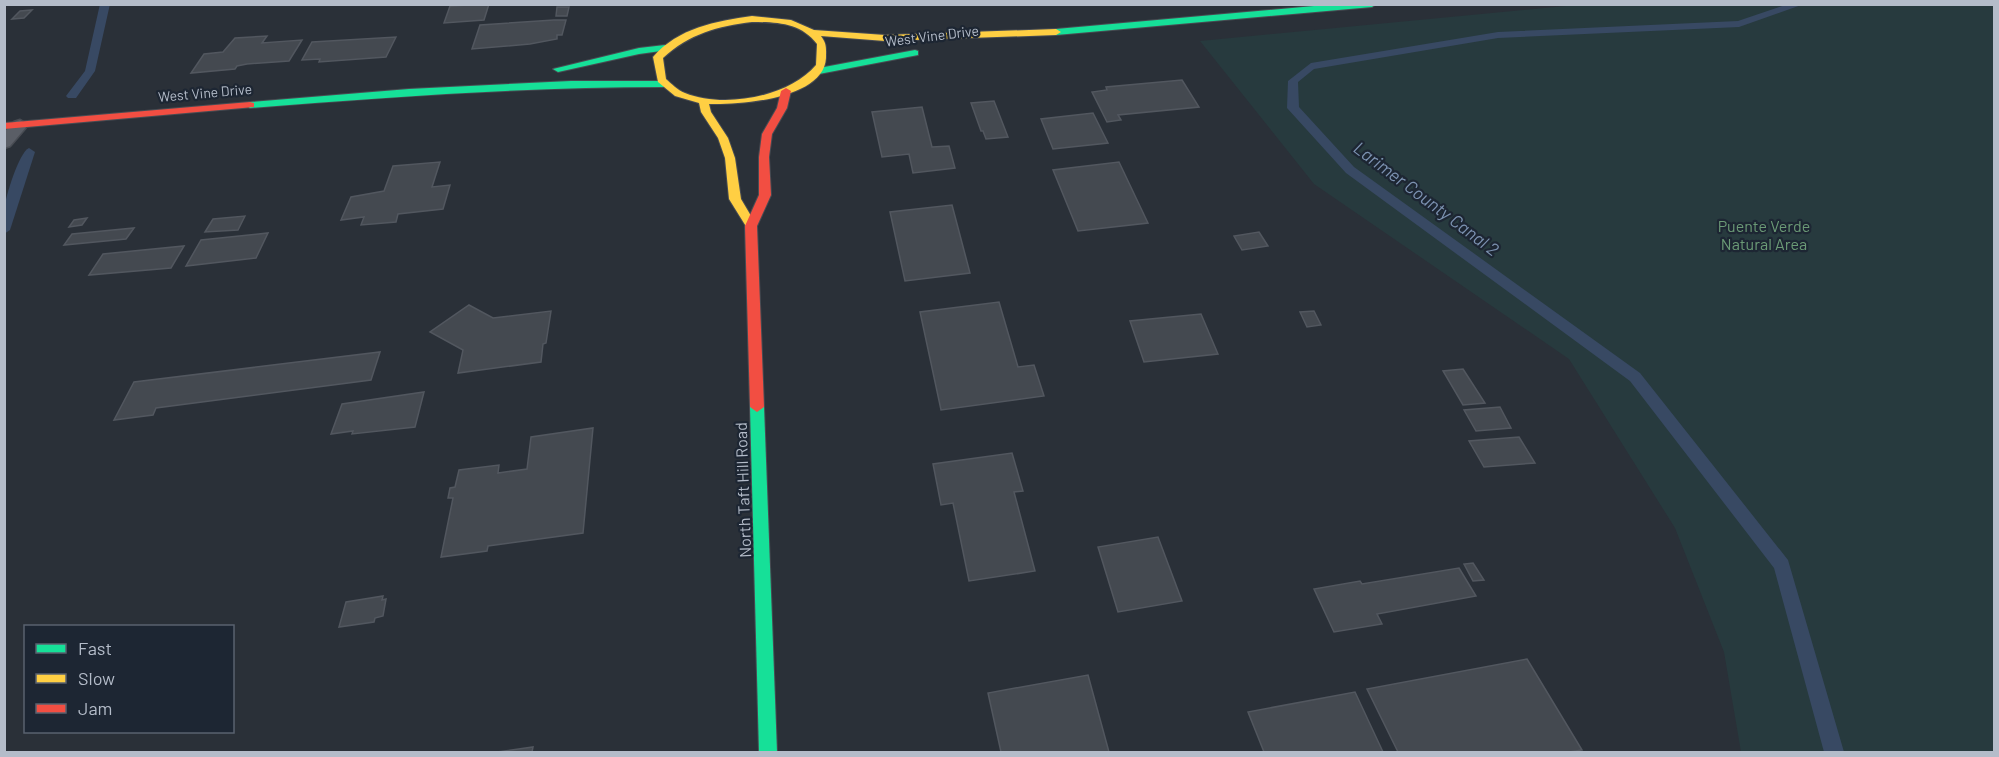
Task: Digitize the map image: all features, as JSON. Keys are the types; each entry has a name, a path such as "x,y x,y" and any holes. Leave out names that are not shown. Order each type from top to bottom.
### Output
{"street":[{"path":"770,4 774,19"},
{"name":"West Vine Drive","path":"966,48 1050,33 1372,4"},
{"path":"702,27 713,9"},
{"name":"West Vine Drive","path":"409,92 455,80 541,71 665,48 702,27 735,20 774,19 797,24 813,33 885,38 982,33 1050,33"},
{"path":"813,33 820,40 824,50 824,60 819,71"},
{"path":"663,84 657,75 656,67 658,57 665,48"},
{"name":"West Vine Drive","path":"12,126 409,92 455,92 590,83 635,87 663,84 680,94 704,102 744,101 786,91 805,82 819,71 887,57 934,51"},
{"name":"North Taft Hill Road","path":"768,753 751,226 765,195 764,157 767,134 782,108 786,91"},
{"name":"North Taft Hill Road","path":"704,102 705,112 723,138 730,158 735,199 751,226"}],"lane":[{"path":"4,143 12,126"}],"green space":[{"name":"Puente Verde Natural Area","path":"1576,5 1994,5 1994,752 1741,752 1724,652 1675,528 1569,359 1314,184 1200,41"}],"building":[{"path":"489,4 484,20 444,23 450,6"},
{"path":"557,7 569,7 567,16 556,16"},
{"path":"32,10 24,18 12,19 20,11"},
{"path":"566,20 562,35 557,35 557,39 530,44 472,49 480,25"},
{"path":"267,36 262,43 302,40 289,61 247,64 237,66 235,69 191,73 204,54 223,52 235,38"},
{"path":"396,37 386,57 319,62 320,59 302,60 312,42"},
{"path":"1182,80 1199,107 1118,115 1121,120 1107,122 1092,92 1107,90 1106,87"},
{"path":"994,101 1008,137 986,139 971,103"},
{"path":"922,107 932,147 949,146 955,168 913,173 909,154 882,157 872,112"},
{"path":"1093,113 1108,143 1053,149 1041,119"},
{"path":"440,162 432,187 450,185 443,209 398,214 396,222 361,225 364,217 341,220 351,197 384,191 393,166"},
{"path":"1119,162 1148,223 1078,231 1053,170"},
{"path":"952,205 970,273 905,281 890,212"},
{"path":"245,216 238,230 205,232 213,219"},
{"path":"87,218 82,225 69,227 74,220"},
{"path":"134,228 126,239 64,245 72,234"},
{"path":"1259,232 1268,246 1242,250 1234,236"},
{"path":"268,233 256,258 186,266 201,240"},
{"path":"184,246 171,268 89,275 103,254"},
{"path":"999,302 1018,367 1034,365 1044,396 941,410 920,312"},
{"path":"469,305 493,318 551,311 541,362 458,373 463,350 430,332"},
{"path":"1314,311 1321,325 1307,327 1300,312"},
{"path":"1201,314 1218,354 1144,362 1130,321"},
{"path":"380,352 371,380 156,408 153,415 114,420 134,382"},
{"path":"1463,369 1485,403 1463,405 1443,371"},
{"path":"424,392 415,427 331,434 342,404"},
{"path":"1500,407 1511,428 1476,431 1464,410"},
{"path":"593,428 583,533 488,546 487,551 441,557 453,498 448,498 450,488 455,487 459,470 499,465 498,473 527,469 531,437"},
{"path":"1519,437 1535,463 1484,467 1469,441"},
{"path":"1012,453 1023,491 1014,492 1035,571 969,581 953,503 941,505 933,464"},
{"path":"1158,537 1182,601 1118,612 1098,547"},
{"path":"1473,563 1484,580 1473,581 1464,564"},
{"path":"1459,568 1476,596 1377,614 1382,624 1334,632 1314,589 1360,581 1362,584"},
{"path":"383,596 382,600 386,599 383,616 375,618 374,622 339,627 346,602"},
{"path":"1527,659 1582,750 1569,752 1398,752 1367,689"},
{"path":"1088,675 1109,752 1001,752 988,693"},
{"path":"1355,692 1383,752 1264,752 1248,712"},
{"path":"533,747 532,752 497,752"}],"waterway":[{"path":"72,96 90,71 105,4"},
{"name":"Larimer County Canal 2","path":"1799,4 1739,24 1498,35 1311,66 1293,81 1293,108 1350,170 1635,377 1782,565 1834,752"},
{"path":"4,230 29,152"}],"traffic: fast":[{"path":"1056,32 1372,4"},
{"path":"558,69 639,51 665,48"},
{"path":"819,71 915,53"},
{"path":"250,105 409,92 571,84 663,84"},
{"path":"757,407 768,752"}],"traffic: slow":[{"path":"752,19 791,22 808,30 822,44 821,65 805,82 793,89 743,101 692,99 677,93 661,80 658,57 678,40 701,29 752,19"},
{"path":"813,33 885,38 1056,32"},
{"path":"704,102 706,112 723,138 730,158 735,199 751,226"}],"traffic: jam":[{"path":"757,407 751,226 765,195 764,157 767,134 782,108 786,91"},
{"path":"4,126 250,105"}]}
